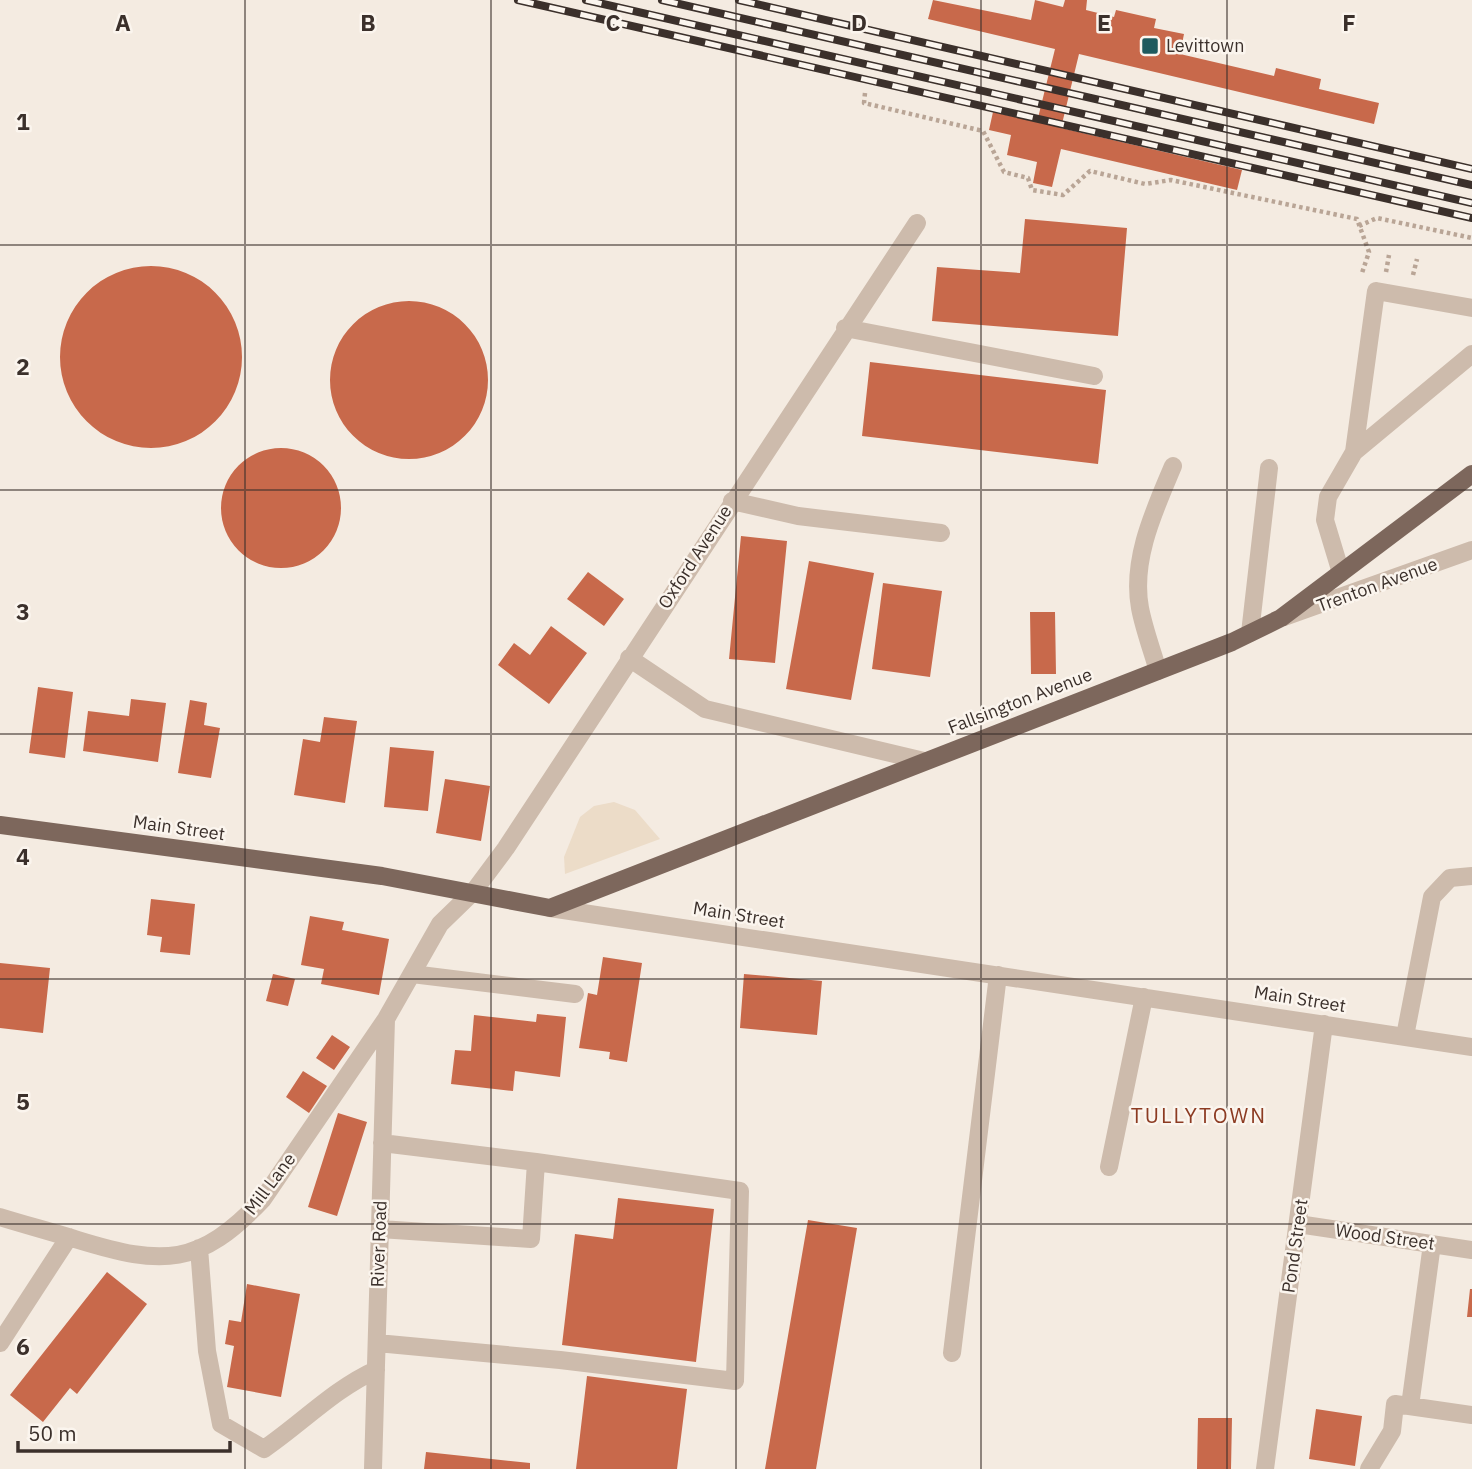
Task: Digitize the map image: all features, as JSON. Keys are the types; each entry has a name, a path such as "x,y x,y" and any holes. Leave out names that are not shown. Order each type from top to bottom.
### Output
{"main road":[{"name":"Fallsington Avenue","path":"550,908 1250,633 1280,618 1472,474"},
{"name":"Main Street","path":"0,825 474,891 550,908"}],"street":[{"name":"Oxford Avenue","path":"474,891 506,848 916,223"},
{"path":"1354,452 1376,291 1472,308"},
{"path":"845,328 1094,376"},
{"path":"1341,573 1325,520 1328,497 1354,452 1472,354"},
{"path":"1158,671 1139,605 1138,580 1153,515 1173,466"},
{"path":"1250,633 1269,468"},
{"path":"732,501 798,516 942,533"},
{"name":"Trenton Avenue","path":"1280,618 1408,575 1472,550"},
{"path":"629,658 705,709 924,761"},
{"path":"1405,1036 1432,897 1450,878 1472,876"},
{"name":"Mill Lane","path":"0,1217 132,1256 158,1258 213,1242 242,1222 263,1199 386,1019 445,917 474,891"},
{"name":"Main Street","path":"550,908 1472,1047"},
{"path":"412,974 575,994"},
{"path":"952,1353 998,975"},
{"path":"1109,1167 1144,997"},
{"name":"River Road","path":"373,1469 386,1019"},
{"name":"Pond Street","path":"1265,1469 1324,1024"},
{"path":"377,1343 560,1360 735,1381 740,1191 382,1143"},
{"path":"380,1229 531,1239 536,1162"},
{"name":"Wood Street","path":"1298,1224 1472,1250"},
{"path":"0,1343 69,1237"},
{"path":"1410,1406 1432,1244"},
{"path":"199,1248 207,1351 221,1424 264,1449 300,1424 348,1383 376,1370"},
{"path":"1368,1469 1392,1432 1395,1404 1472,1415"}],"path":[{"path":"865,93 864,103 983,131 1004,172 1028,178 1032,190 1063,195 1090,171 1144,184 1171,180 1357,219 1369,252 1362,276"},
{"path":"1359,226 1377,218 1472,238"}],"shaded area":[{"path":"614,802 635,810 660,839 565,874 564,857 580,817 594,806"}],"building":[{"path":"933,0 1031,20 1035,0 1063,7 1065,0 1087,0 1086,10 1114,17 1116,10 1156,19 1154,28 1184,34 1180,54 1274,76 1276,68 1321,79 1319,89 1379,103 1374,124 1079,54 1061,128 1242,170 1237,190 1061,149 1052,187 1033,183 1037,162 1007,155 1011,135 989,130 993,112 1037,122 1055,49 928,19"},
{"path":"1025,219 1127,228 1118,336 932,321 937,267 1020,273"},
{"path":"151,266 186,273 215,293 235,322 242,357 235,392 215,421 186,441 151,448 116,441 87,421 67,392 60,357 67,322 87,293 116,273"},
{"path":"409,301 439,307 465,324 482,350 488,380 482,410 465,436 439,453 409,459 379,453 353,436 336,410 330,380 336,350 353,324 379,307"},
{"path":"870,362 1106,390 1098,464 862,436"},
{"path":"281,448 304,452 324,465 337,485 341,508 337,531 324,551 304,564 281,568 258,564 238,551 225,531 221,508 225,485 238,465 258,452"},
{"path":"741,536 787,541 775,663 729,659"},
{"path":"809,561 874,573 851,700 786,689"},
{"path":"588,572 624,599 604,626 567,599"},
{"path":"883,583 942,591 930,677 872,669"},
{"path":"1030,612 1055,612 1056,674 1031,674"},
{"path":"551,626 587,653 549,704 498,665 514,643 530,655"},
{"path":"38,687 73,692 65,758 29,753"},
{"path":"131,699 166,703 158,762 83,751 88,711 129,716"},
{"path":"190,700 207,703 204,725 220,728 211,778 178,773"},
{"path":"324,717 357,721 345,803 294,795 303,739 320,742"},
{"path":"390,747 434,751 428,811 384,807"},
{"path":"445,779 490,786 481,841 436,833"},
{"path":"151,899 195,904 190,955 160,952 162,937 147,935"},
{"path":"310,916 344,922 342,930 389,939 379,995 321,984 324,969 301,965"},
{"path":"603,957 642,963 627,1062 609,1059 610,1052 579,1048 588,993 597,995"},
{"path":"0,963 50,968 43,1033 0,1028"},
{"path":"273,974 295,979 288,1006 266,1001"},
{"path":"744,974 822,981 817,1035 740,1028"},
{"path":"537,1014 566,1017 560,1077 515,1071 513,1091 451,1084 455,1050 471,1051 474,1015 536,1022"},
{"path":"332,1035 350,1047 334,1070 316,1058"},
{"path":"303,1071 327,1086 309,1113 286,1097"},
{"path":"338,1113 367,1122 337,1216 308,1207"},
{"path":"618,1198 714,1209 696,1362 562,1345 575,1234 613,1239"},
{"path":"808,1220 857,1228 816,1469 765,1469"},
{"path":"107,1272 147,1304 77,1394 70,1388 43,1422 10,1395"},
{"path":"247,1284 300,1294 281,1397 227,1387 234,1346 225,1344 229,1320 241,1322"},
{"path":"1470,1289 1472,1317 1467,1317"},
{"path":"587,1376 687,1389 677,1469 576,1469"},
{"path":"1316,1409 1362,1416 1355,1466 1309,1459"},
{"path":"1198,1418 1232,1418 1231,1469 1197,1469"},
{"path":"426,1452 530,1463 530,1469 424,1469"}],"railway":[{"path":"518,0 1472,218"},
{"path":"586,0 1472,203"},
{"path":"662,0 1472,185"},
{"path":"739,0 1472,169"}],"place":[{"name":"Levittown","path":"1150,46"}],"district":[{"name":"TULLYTOWN","path":"1199,1116"}]}
